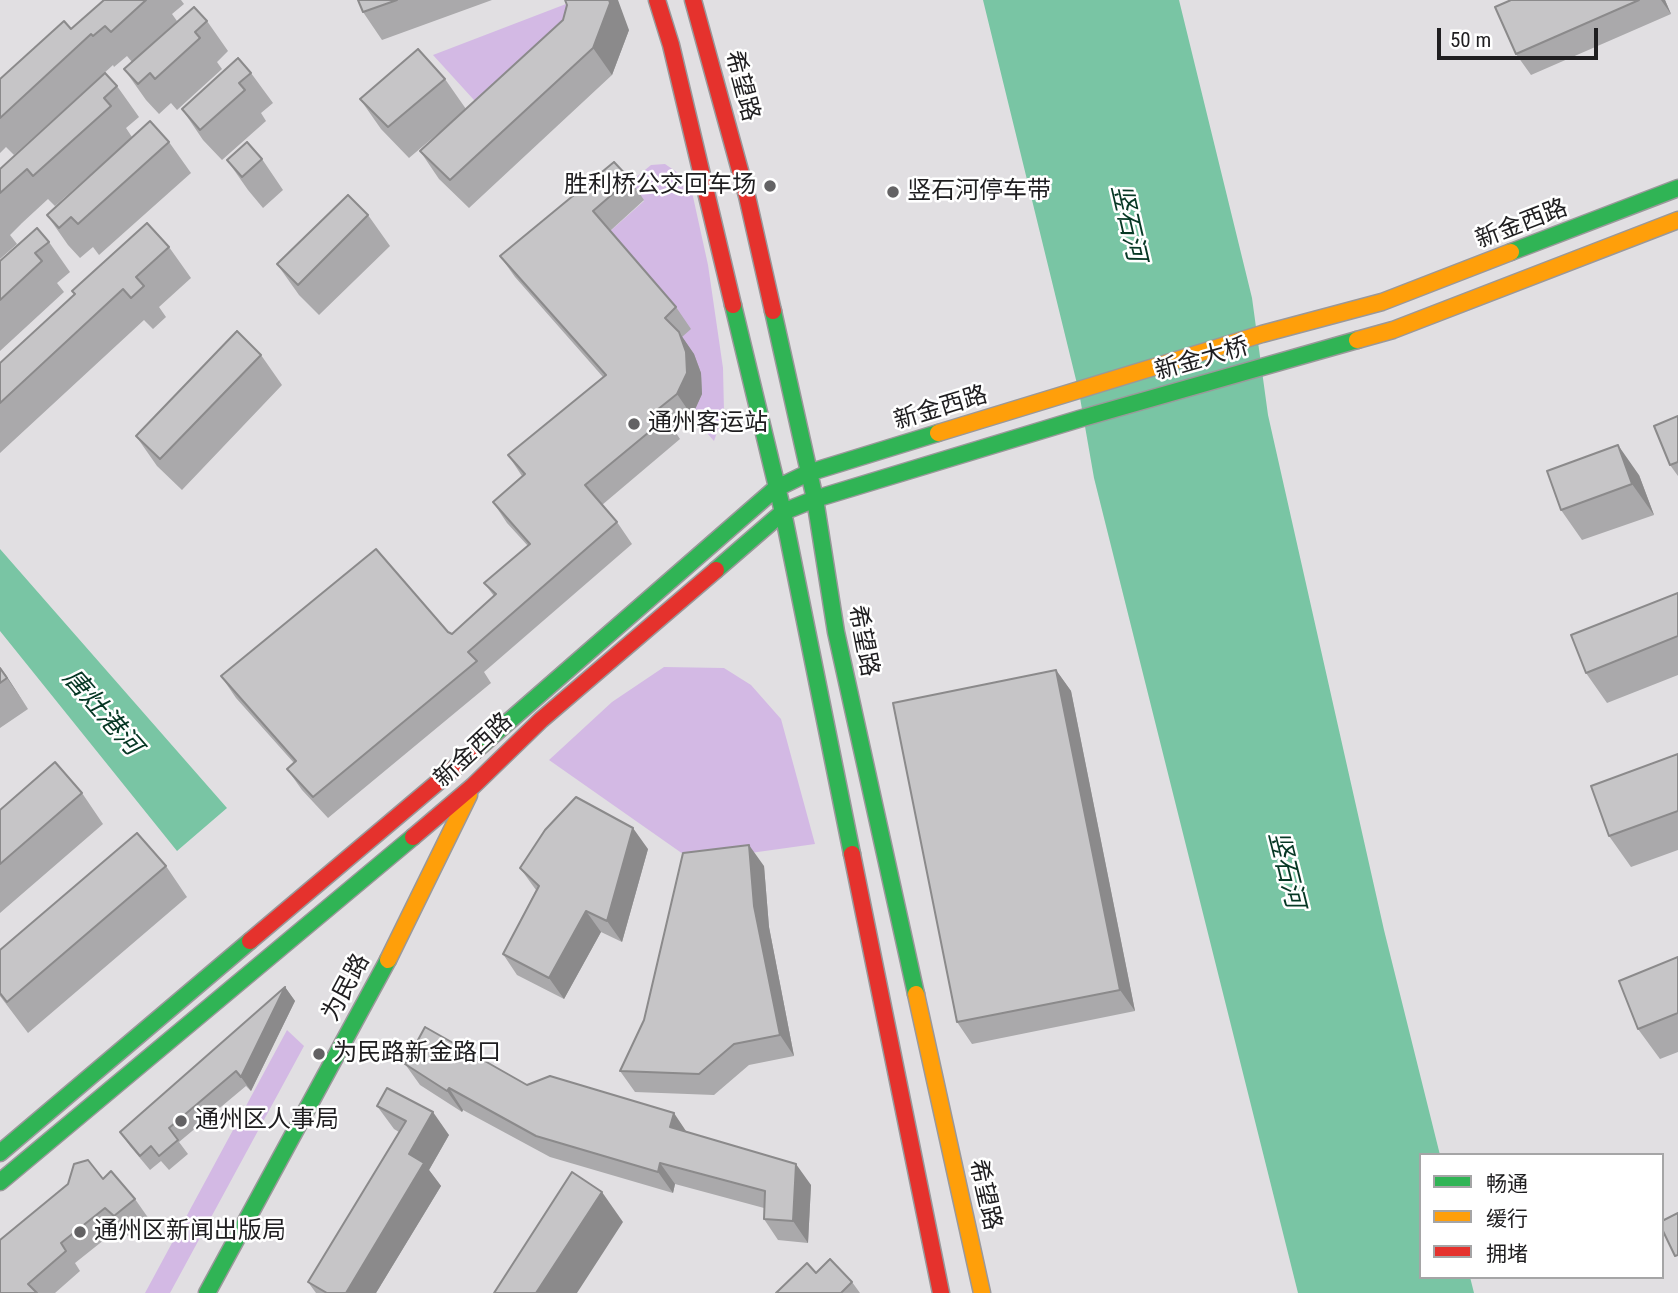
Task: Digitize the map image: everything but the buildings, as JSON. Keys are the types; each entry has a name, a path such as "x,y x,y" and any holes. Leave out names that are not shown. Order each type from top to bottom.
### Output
{"main road":[{"path":"657,0 671,45 775,489 783,512 941,1293"},
{"name":"希望路","path":"693,0 747,196 815,499 836,632 982,1293"},
{"name":"新金西路","path":"1382,302 1678,188"},
{"name":"新金大桥","path":"1023,436 1393,330 1678,220"},
{"name":"新金大桥","path":"1014,410 1262,334 1382,302"},
{"name":"新金西路","path":"0,1153 528,706 775,489 808,474 1014,410"},
{"name":"新金西路","path":"0,1182 473,786 541,720 783,512 815,499 1023,436"},
{"name":"为民路","path":"206,1293 379,978 473,786 528,706"}],"shaded area":[{"path":"566,4 577,30 484,111 433,55"},
{"path":"665,164 681,175 692,192 708,265 723,368 724,412 714,441 692,416 608,233 644,201 629,183 651,165"},
{"path":"664,667 724,668 751,685 781,719 815,844 693,861 549,760 612,702"},
{"path":"287,1030 304,1046 170,1293 145,1293"}],"water":[{"name":"竖石河","path":"983,0 1179,0 1252,298 1268,415 1384,930 1440,1153 1419,1153 1419,1279 1470,1279 1474,1293 1298,1293 1094,478 1079,392"},
{"name":"唐灶港河","path":"0,549 227,808 177,851 0,631"}],"traffic: fast":[{"path":"1511,252 1678,188"},
{"path":"733,305 783,512 852,854"},
{"path":"773,311 815,499 836,632 916,994"},
{"path":"716,570 783,512 815,499 1079,419 1357,340"},
{"path":"476,750 775,489 808,473 938,433"},
{"path":"0,1182 413,837"},
{"path":"0,1153 250,941"},
{"path":"207,1293 388,960"}],"traffic: slow":[{"path":"1357,340 1393,330 1678,220"},
{"path":"938,433 1262,334 1382,302 1511,252"},
{"path":"388,960 469,795"},
{"path":"916,994 982,1293"}],"traffic: jam":[{"path":"657,0 671,45 733,305"},
{"path":"693,0 747,196 773,311"},
{"path":"413,837 473,786 541,720 716,570"},
{"path":"250,941 476,750"},
{"path":"852,854 941,1293"}],"place":[{"name":"胜利桥公交回车场","path":"770,186"},
{"name":"竖石河停车带","path":"893,192"},
{"name":"通州客运站","path":"634,424"},
{"name":"为民路新金路口","path":"319,1054"},
{"name":"通州区人事局","path":"181,1121"},
{"name":"通州区新闻出版局","path":"80,1232"}]}
